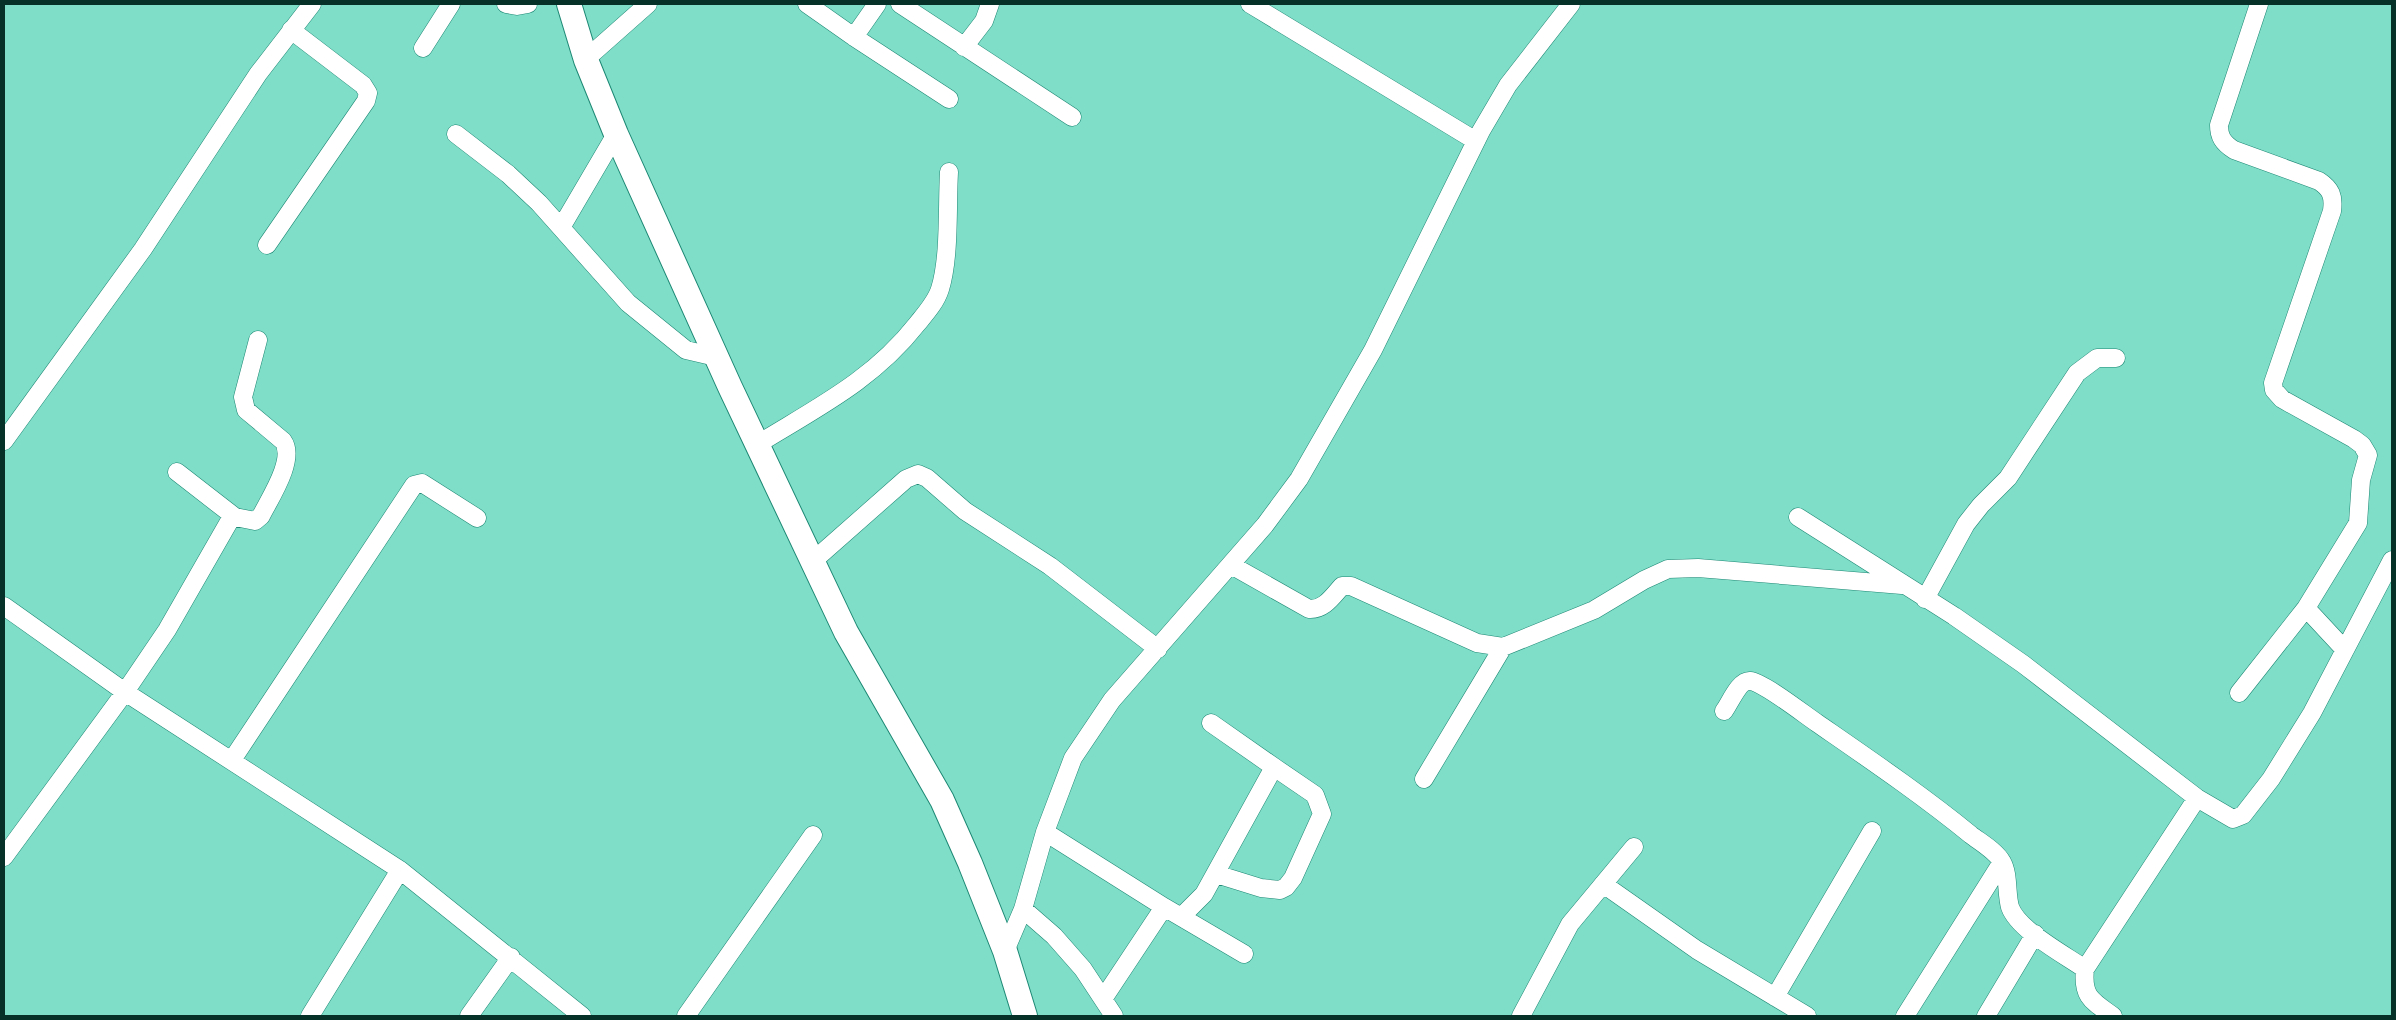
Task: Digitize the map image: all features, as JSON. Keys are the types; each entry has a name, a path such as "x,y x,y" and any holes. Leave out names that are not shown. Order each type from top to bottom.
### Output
{"street":[{"path":"6,434 143,249 258,74 312,4"},
{"path":"506,4 517,6 528,4"},
{"path":"569,4 616,134 716,358 814,561 846,632 942,800 970,863 1005,952 1025,1016"},
{"path":"587,58 648,4"},
{"path":"807,4 949,99"},
{"path":"854,37 877,4"},
{"path":"900,4 1072,117"},
{"path":"964,47 984,21 990,4"},
{"path":"1250,4 1476,141"},
{"path":"1005,952 1023,909 1045,832 1062,782 1089,732 1112,700 1265,525 1299,479 1373,350 1476,141 1508,85 1571,4"},
{"path":"2239,693 2306,608 2358,522 2362,473 2368,455 2362,445 2354,439 2289,404 2274,390 2273,383 2332,211 2333,202 2332,194 2328,187 2319,181 2234,150 2226,145 2219,133 2219,125 2259,4"},
{"path":"423,48 444,6"},
{"path":"267,245 366,101 368,93 363,85 291,30"},
{"path":"456,134 508,174 562,226 583,254 628,303 676,344 697,354 716,358"},
{"path":"562,226 616,134"},
{"path":"758,444 855,385 900,346 932,305 940,290 945,265 949,172"},
{"path":"177,472 235,517 255,521 261,516 284,469 288,453 287,446 283,441 246,410 244,404 243,397 258,340"},
{"path":"1925,599 1966,524 1981,505 2008,478 2077,373 2097,358 2116,358"},
{"path":"814,561 906,479 918,474 927,478 964,511 1057,572 1158,649"},
{"path":"232,760 414,485 422,483 477,518"},
{"path":"4,857 125,692 167,630 230,520 235,517"},
{"path":"1798,517 1954,616 2023,664 2198,798 2233,819 2243,815 2271,779 2312,713 2392,560"},
{"path":"1230,564 1308,610 1316,610 1324,606 1346,585 1477,644 1503,647 1594,610 1644,580 1668,570 1698,568 1905,585"},
{"path":"4,606 125,692 400,870 511,957 582,1016"},
{"path":"2306,608 2345,650"},
{"path":"1424,779 1503,647"},
{"path":"1724,711 1742,684 1754,681 1783,699 1928,802 2002,862 2012,912 2035,934 2085,969"},
{"path":"1212,723 1315,795 1322,814 1293,878 1286,887 1271,890 1216,874"},
{"path":"1181,917 1204,894 1274,767"},
{"path":"2113,1016 2087,995 2084,983 2085,969 2198,798"},
{"path":"1775,997 1872,831"},
{"path":"1045,832 1164,907 1244,954"},
{"path":"686,1016 813,835"},
{"path":"1521,1016 1570,924 1634,847"},
{"path":"1905,1016 2002,862"},
{"path":"310,1016 400,870"},
{"path":"1603,884 1697,950 1807,1016"},
{"path":"1103,999 1164,907"},
{"path":"1023,909 1054,936 1083,969 1114,1016"},
{"path":"1986,1016 2035,934"},
{"path":"469,1016 511,957"}]}
